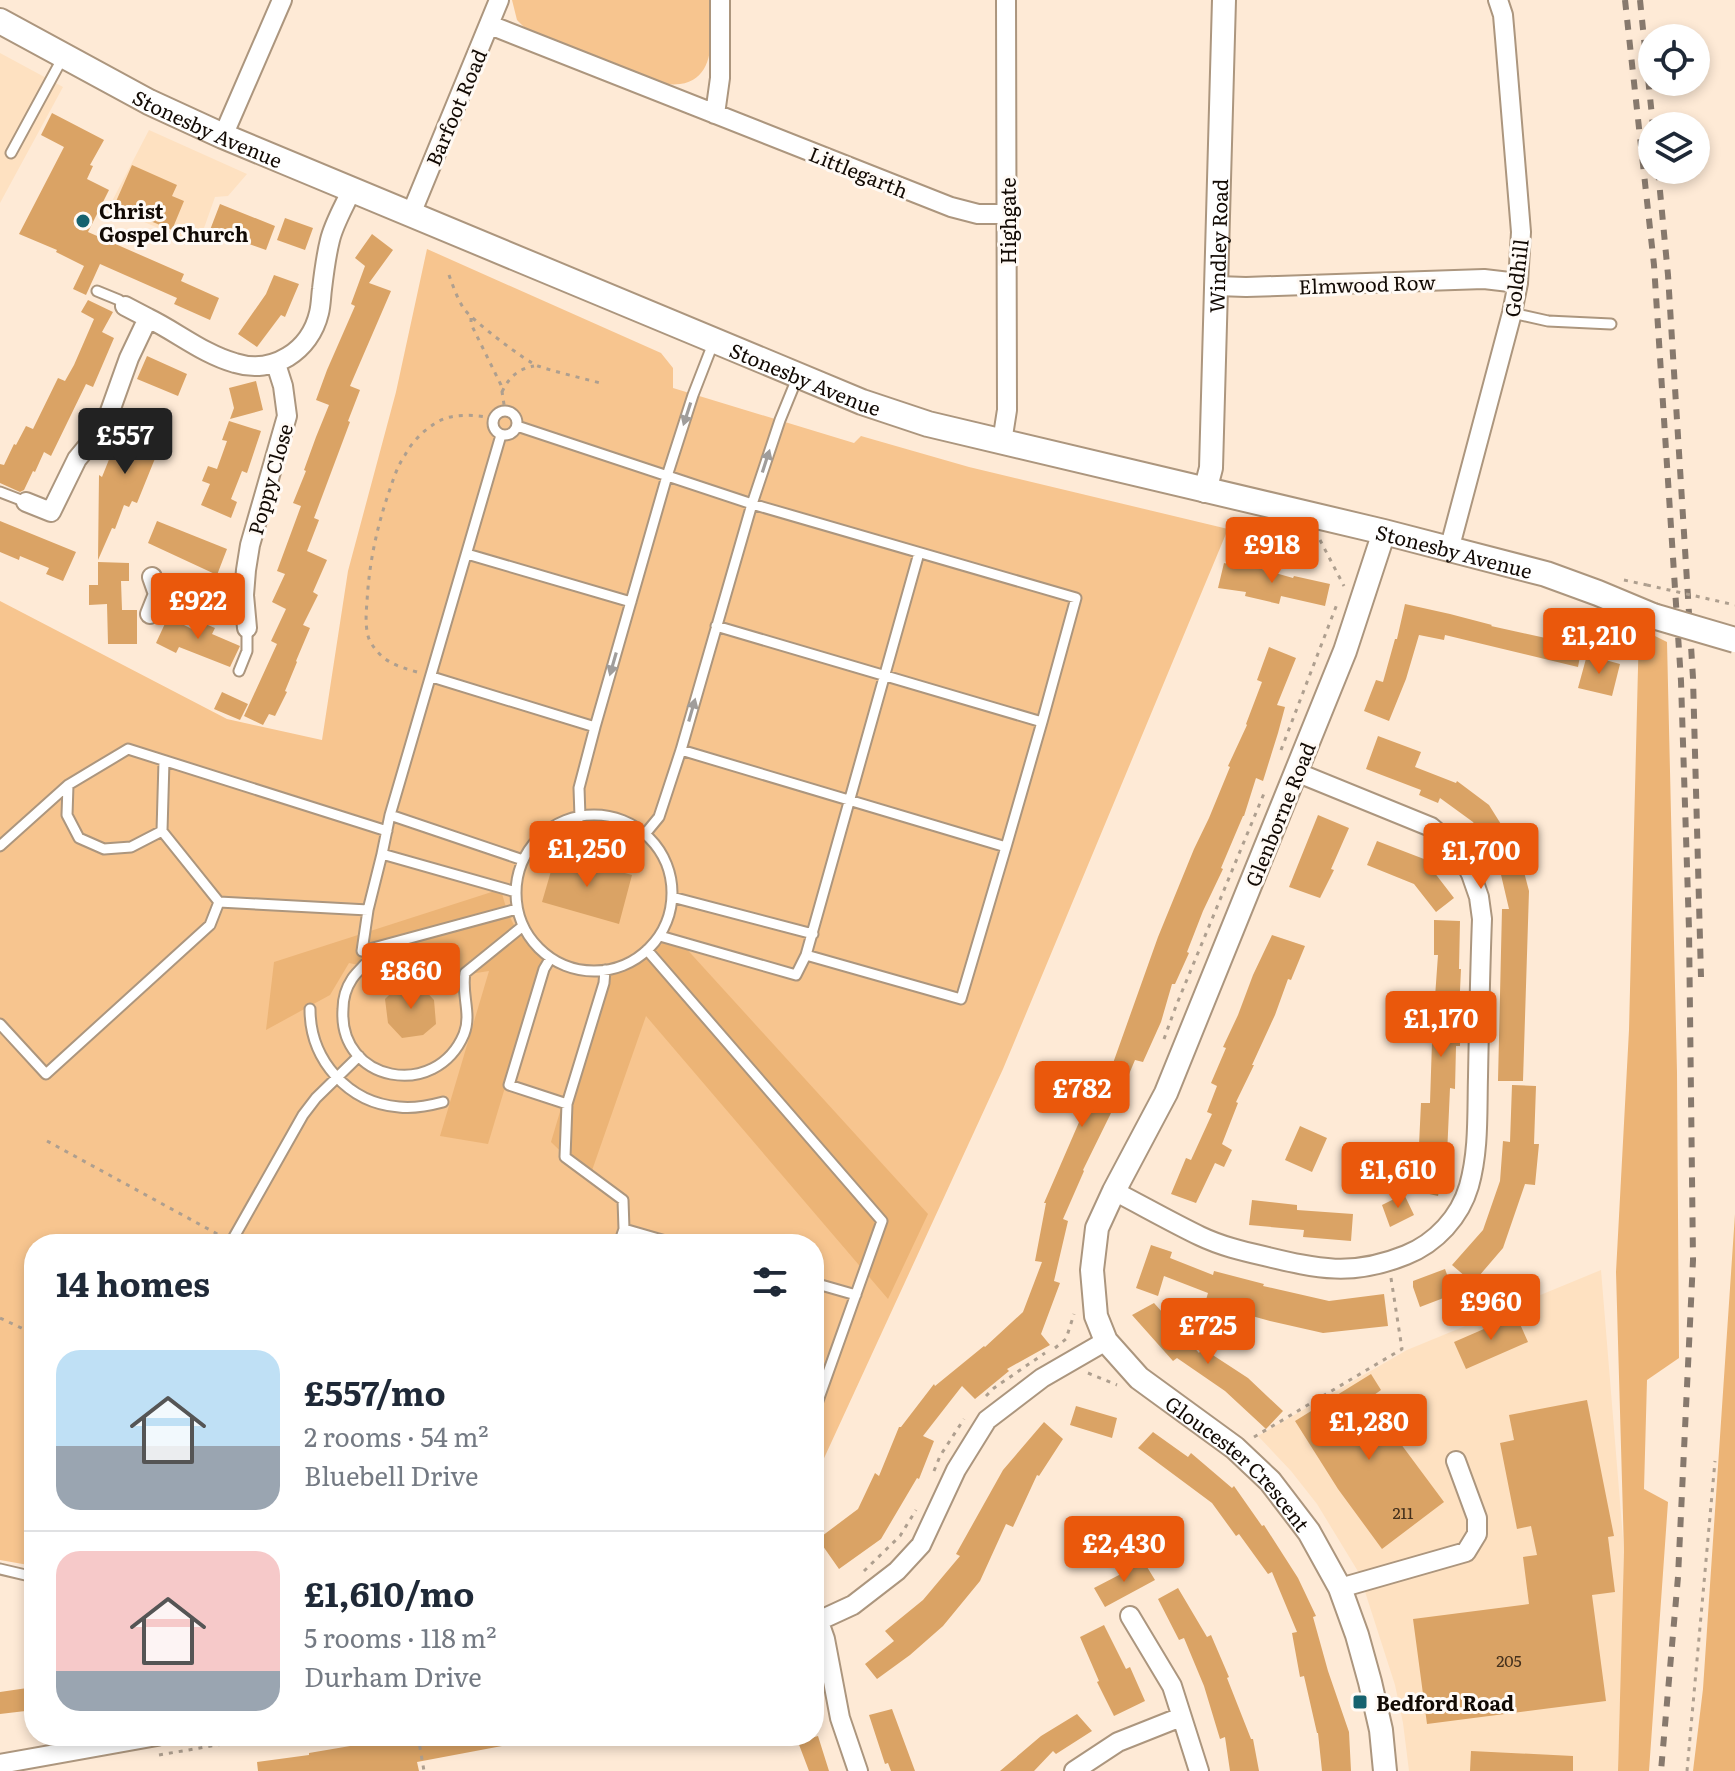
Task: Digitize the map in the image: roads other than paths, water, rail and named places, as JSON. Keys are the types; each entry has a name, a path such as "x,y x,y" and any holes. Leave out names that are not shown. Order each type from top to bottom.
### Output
{"main road":[{"name":"Stonesby Avenue","path":"0,21 149,102 223,136 862,402 1002,442 1384,532 1546,574 1653,616 1735,640"}],"street":[{"path":"223,136 282,0"},
{"name":"Barfoot Road","path":"411,214 499,0"},
{"path":"715,114 720,78 720,0"},
{"name":"Highgate","path":"1002,442 1007,410 1006,0"},
{"name":"Windley Road","path":"1205,491 1211,468 1224,0"},
{"name":"Goldhill","path":"1449,550 1518,283 1521,232 1504,26 1498,0"},
{"name":"Littlegarth","path":"490,25 951,207 978,214 1007,214"},
{"path":"125,306 201,349 236,364 255,367 276,364 293,354 309,336 319,314 331,237 352,189"},
{"name":"Elmwood Row","path":"1217,286 1484,279 1518,283"},
{"path":"26,502 51,512 77,459 100,431 109,414 129,358 148,318"},
{"name":"Poppy Close","path":"247,628 244,595 250,545 287,416 276,364"},
{"name":"Glenborne Road","path":"1166,1093 1345,651 1384,532"},
{"path":"150,614 155,585 205,597 244,595"},
{"path":"1114,1191 1201,1237 1234,1249 1328,1270 1389,1262 1416,1251 1436,1238 1463,1202 1475,1151 1482,919 1471,874 1459,851 1431,827 1296,772"},
{"name":"Gloucester Crescent","path":"1166,1093 1097,1228 1092,1270 1096,1316 1106,1341 1139,1378 1235,1448 1270,1481 1309,1532 1340,1588 1357,1635 1381,1730 1385,1771"},
{"path":"824,1618 853,1605 897,1571 921,1545 956,1470 987,1420 1042,1378 1106,1341"},
{"path":"1340,1588 1466,1552 1477,1534 1477,1518 1456,1461"},
{"path":"1130,1616 1172,1686 1199,1771"},
{"path":"824,1637 840,1718 858,1771"},
{"path":"1074,1771 1118,1742 1181,1717"},
{"path":"0,1764 101,1746"}],"lane":[{"path":"11,153 64,56"},
{"path":"97,291 119,300 125,306"},
{"path":"1512,313 1548,321 1611,324"},
{"path":"580,817 579,788 595,727 667,476 714,341"},
{"path":"645,834 659,817 752,504 798,376"},
{"path":"505,411 514,415 518,422 513,433 501,435 495,430 493,422 499,412 505,411"},
{"path":"517,426 752,504 1076,598 961,999 806,955"},
{"path":"501,435 390,815 362,951 517,909"},
{"path":"0,492 26,502"},
{"path":"660,936 796,975 813,934 919,553"},
{"path":"467,554 631,602"},
{"path":"716,626 1042,722"},
{"name":"Poppy Close","path":"239,671 247,651 247,628"},
{"path":"432,677 595,727"},
{"path":"0,846 68,785 128,749 387,831"},
{"path":"681,750 1006,847"},
{"path":"164,761 162,831 219,902 368,910"},
{"path":"68,785 67,815 79,838 104,849 131,847 162,831"},
{"path":"390,815 523,860"},
{"path":"597,815 631,824 645,834 660,852 670,873 672,897 669,917 660,936 647,950 620,967 595,972 570,968 550,959 534,944 517,909 518,876 533,844 562,822 597,815"},
{"path":"382,854 516,892"},
{"path":"672,897 813,934"},
{"path":"0,1024 46,1074 210,925 219,902"},
{"path":"364,965 351,980 343,999 342,1020 348,1041 359,1056 379,1071 400,1076 421,1074 441,1065 456,1050 466,1030 465,973 523,926"},
{"path":"647,950 882,1221 824,1384"},
{"path":"550,959 544,969 509,1085 567,1104"},
{"path":"605,970 604,983 567,1104 565,1157 623,1200 622,1234"},
{"path":"310,1009 311,1033 327,1066 358,1095 386,1105 414,1108 443,1102"},
{"path":"235,1234 303,1115 359,1056"},
{"path":"624,1229 641,1234"},
{"path":"824,1286 856,1295"},
{"path":"0,1569 24,1575"}],"railway":[{"path":"1625,0 1654,265 1681,681 1689,929 1693,1260 1678,1577 1661,1771"},
{"path":"1640,0 1652,112"},
{"path":"1659,184 1668,275 1693,678 1701,977"}],"place":[{"name":"Christ Gospel Church","path":"83,221"},
{"name":"Bedford Road","path":"1360,1702"}]}
